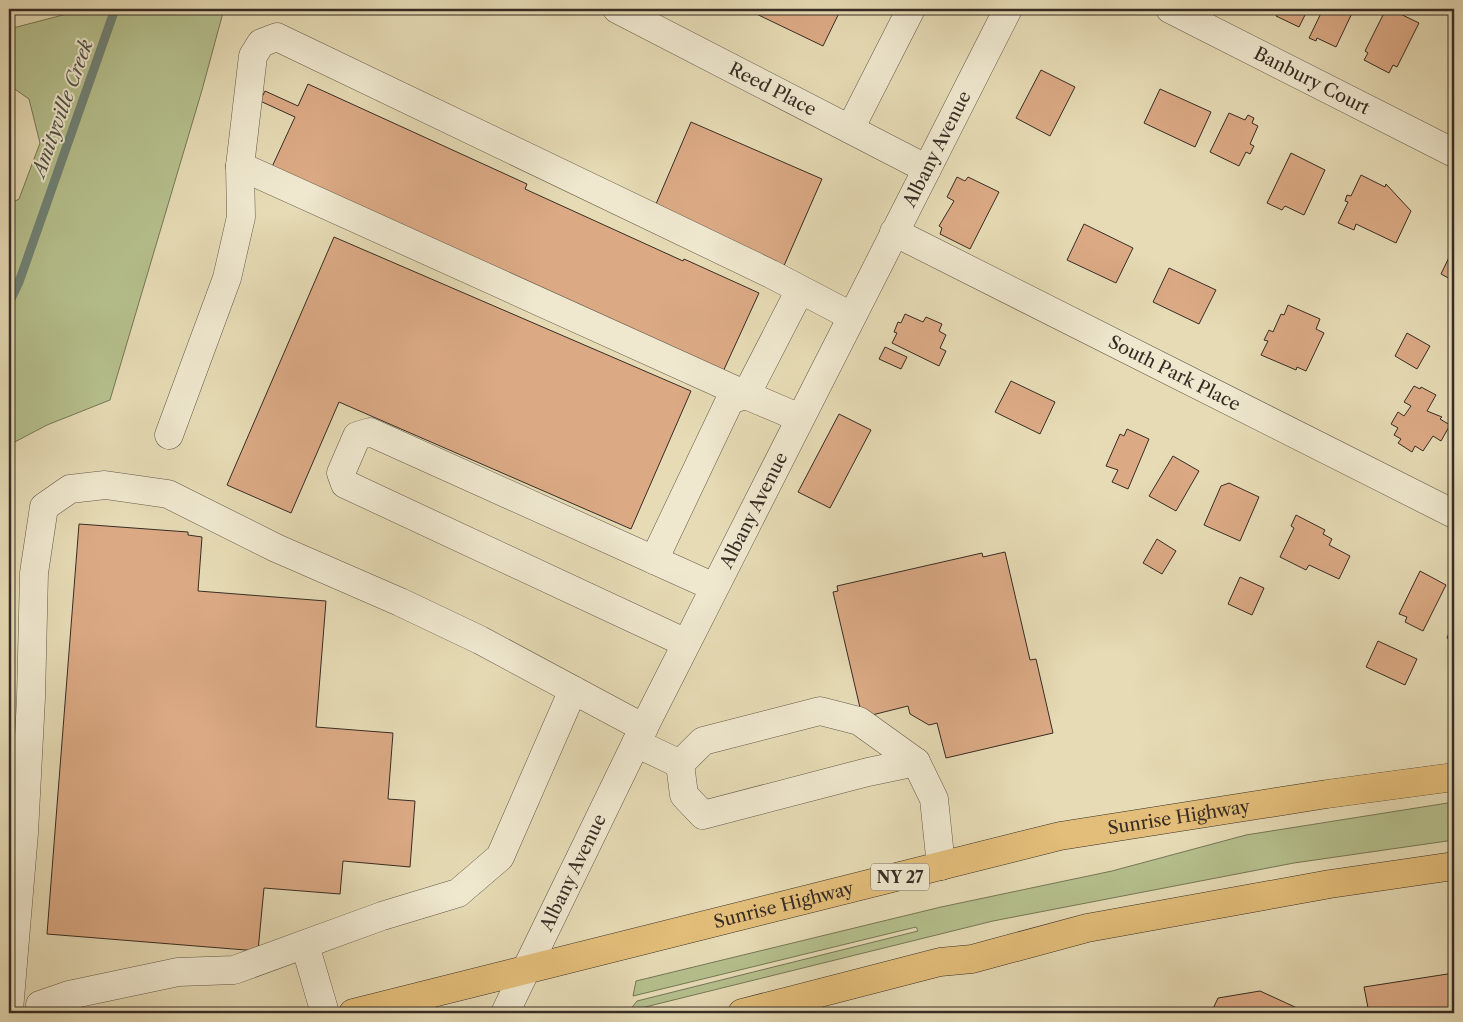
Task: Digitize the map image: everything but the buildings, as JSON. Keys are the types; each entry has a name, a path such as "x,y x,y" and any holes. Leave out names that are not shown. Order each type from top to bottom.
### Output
{"highway":[{"name":"Sunrise Highway","path":"354,1013 524,972 1060,836 1327,794 1454,777"},
{"path":"742,1013 940,962 972,960 1087,928 1330,884 1454,866"}],"street":[{"name":"Reed Place","path":"617,9 927,169"},
{"path":"850,129 911,9"},
{"name":"Albany Avenue","path":"505,1013 714,587 1008,9"},
{"name":"Banbury Court","path":"1170,9 1454,153"},
{"path":"168,435 227,278 240,217 240,166 253,56 261,43 278,38 771,274 851,316"},
{"path":"240,166 746,396 800,418"},
{"name":"South Park Place","path":"894,232 1454,514"},
{"path":"654,560 730,400 746,396 800,290"},
{"path":"686,643 345,484 341,472 357,436 370,432 714,587"},
{"path":"573,690 500,857 458,893 382,916 234,970 178,972 69,995 42,1009 9,1009 24,833 31,698 34,573 44,507 70,488 105,485 168,494 276,548 400,602 480,640 573,690 680,764 684,795 703,815 868,772 916,762"},
{"path":"680,764 703,741 820,711 859,721 916,762 934,799 941,866"},
{"path":"305,945 325,1013"}],"green space":[{"path":"86,9 224,9 202,90 110,400 47,425 9,445 9,204 19,199 40,143 29,99 9,85 9,29"},
{"path":"1454,802 1454,840 1294,863 993,921 629,1011 637,1001 918,931 916,927 633,996 636,981 941,907 1112,871 1246,835"}],"waterway":[{"name":"Amityville Creek","path":"9,303 19,282 115,9"}]}
